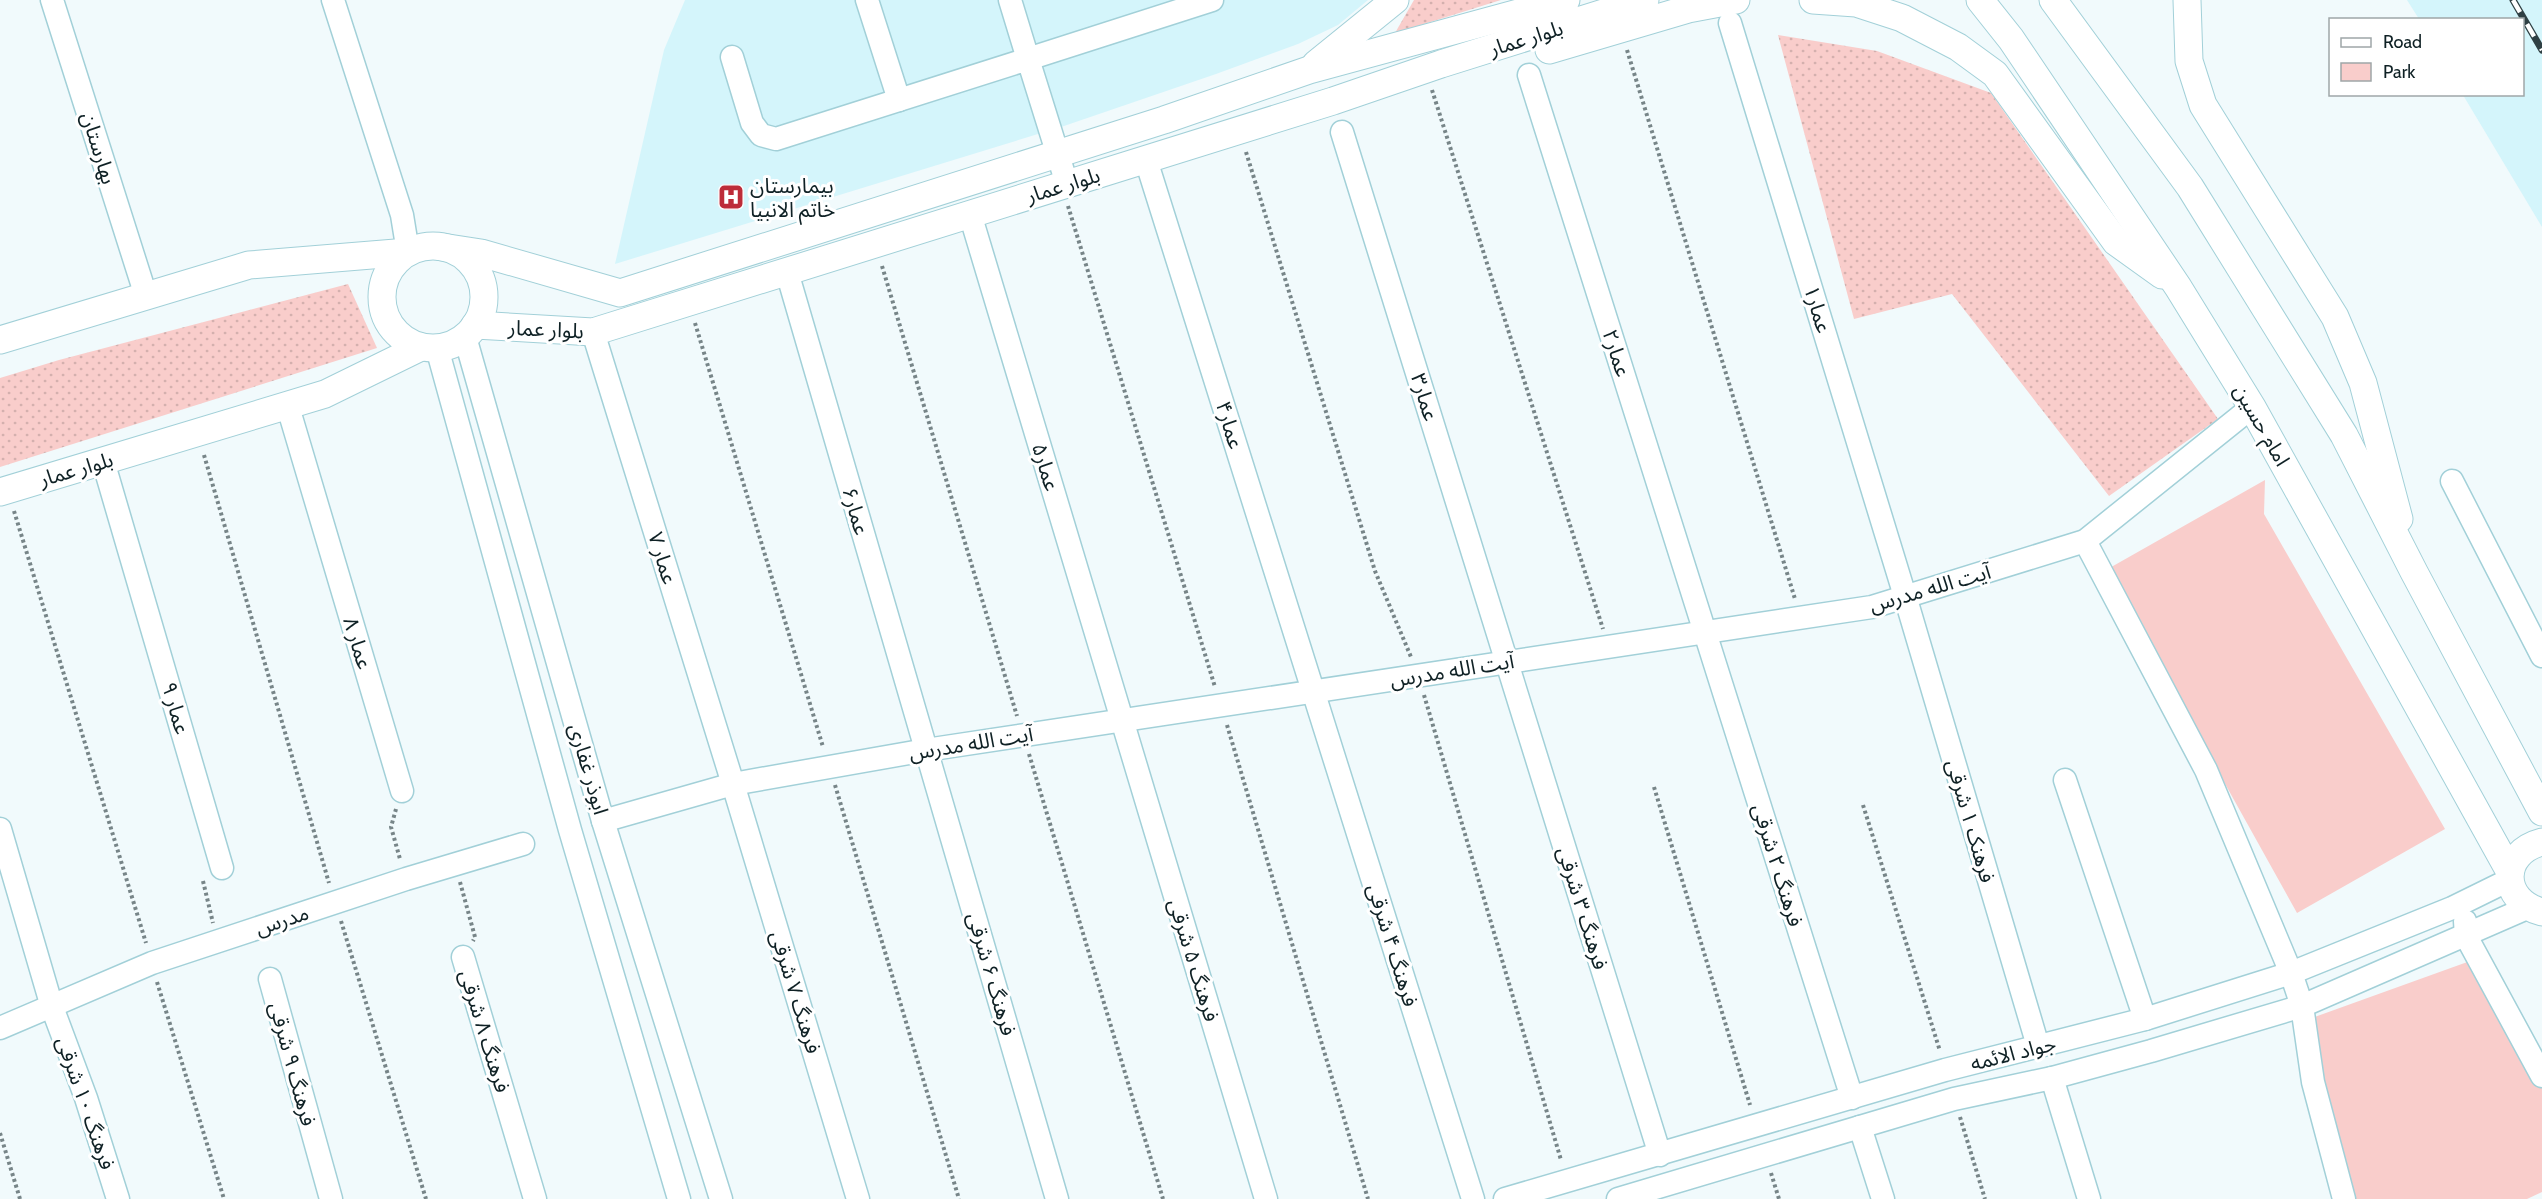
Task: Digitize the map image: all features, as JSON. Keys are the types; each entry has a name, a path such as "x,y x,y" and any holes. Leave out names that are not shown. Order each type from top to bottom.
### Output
{"main road":[{"path":"1308,70 1395,0"},
{"name":"بلوار عمار","path":"0,340 249,266 425,248 481,253 620,293 1164,120 1308,70 1566,0"},
{"name":"بلوار عمار","path":"470,331 593,332 1333,101 1433,66 1645,0"},
{"path":"1813,0 1856,3 1902,18 1958,47 1995,74 2116,242 2178,287"},
{"name":"امام حسین","path":"1980,0 2011,39 2178,287 2252,407 2510,875 2511,885 2517,898 2536,916"},
{"path":"2053,0 2190,187 2344,435 2542,812"},
{"path":"2187,0 2189,61 2203,105 2335,317 2363,383 2414,572"},
{"path":"1433,66 1519,58 1688,9 1733,11"},
{"path":"425,248 458,253 472,264 481,279 484,296 482,311 470,331 452,345 429,348 405,340 398,334 392,328 384,312 382,294 385,277 395,262 425,248"},
{"name":"بلوار عمار","path":"4,491 288,407 325,394 429,348"},
{"path":"2510,875 2516,856 2527,847 2542,842"}],"street":[{"name":"بهارستان","path":"52,0 146,296"},
{"path":"333,0 402,215 425,248"},
{"path":"867,0 899,100"},
{"path":"1010,0 1067,184"},
{"path":"732,57 752,123 761,135 777,139 1212,0"},
{"name":"عمار۱","path":"1733,11 1905,597"},
{"name":"عمار۲","path":"1529,75 1705,632"},
{"name":"عمار۳","path":"1342,132 1507,662"},
{"name":"عمار۴","path":"1146,160 1313,691"},
{"name":"عمار۵","path":"970,214 1122,720"},
{"name":"عمار۶","path":"787,272 926,750"},
{"name":"ابوذر غفاری","path":"470,331 603,821 721,1199"},
{"name":"عمار ۷","path":"593,332 733,784"},
{"name":"ابوذر غفاری","path":"429,348 680,1199"},
{"name":"عمار ۸","path":"288,407 402,791"},
{"name":"آیت الله مدرس","path":"603,821 733,784 926,750 1872,607 2085,541 2252,407"},
{"name":"عمار ۹","path":"103,461 222,868"},
{"path":"2452,481 2542,656"},
{"path":"2085,541 2206,770 2291,974 2302,1006 2313,1082 2344,1199"},
{"name":"فرهنک ۱ شرقی","path":"1905,597 2038,1046"},
{"name":"فرهنگ ۲ شرقی","path":"1705,632 1852,1098"},
{"name":"فرهنگ ۳ شرقی","path":"1507,662 1660,1155"},
{"name":"فرهنگ ۴ شرقی","path":"1313,691 1473,1199"},
{"name":"فرهنگ ۵ شرقی","path":"1122,720 1266,1199"},
{"name":"فرهنگ ۶ شرقی","path":"926,750 1057,1199"},
{"path":"2065,780 2145,1019"},
{"name":"فرهنگ ۷ شرقی","path":"733,784 858,1199"},
{"name":"فرهنگ ۱۰ شرقی","path":"0,829 52,1007 86,1098 118,1199"},
{"name":"مدرس","path":"0,1028 152,963 406,879 522,844"},
{"name":"جواد الائمه","path":"1505,1199 1945,1070 2145,1019 2291,974 2452,908 2510,875"},
{"path":"2452,908 2463,916 2467,929 2466,936 2542,1076"},
{"name":"جواد الائمه","path":"1618,1199 1673,1191 1860,1127 1954,1099 2052,1078 2302,1006 2466,936 2536,916"},
{"name":"فرهنگ ۸ شرقی","path":"463,957 536,1199"},
{"name":"فرهنگ ۹ شرقی","path":"270,979 331,1199"},
{"path":"2052,1078 2089,1199"},
{"path":"1860,1127 1883,1199"}],"path":[{"path":"1620,28 1800,617"},
{"path":"1433,66 1608,646"},
{"path":"198,433 335,903 426,1199"},
{"path":"4,491 224,1199"},
{"path":"1654,787 1757,1126"},
{"path":"402,791 391,827 406,879"},
{"path":"1863,805 1945,1070"},
{"name":"فرهنگ ۸ شرقی","path":"456,865 476,937 463,957"},
{"path":"217,941 202,875 222,868"},
{"path":"1954,1099 1985,1199"},
{"path":"0,1133 20,1199"}],"shaded area":[{"name":"بیمارستان خاتم الانبیا","path":"685,0 1368,0 1338,25 1298,44 1216,74 1064,126 615,264 664,50"},
{"path":"2407,0 2542,0 2542,227 2464,96 2524,96 2524,18 2418,18"}],"green space":[{"path":"1414,0 1501,0 1395,33"},
{"path":"1778,35 1877,51 1991,93 2218,419 2109,496 1952,294 1854,319"},
{"path":"348,284 377,348 0,467 0,378 59,360"},
{"path":"2265,480 2264,514 2445,829 2297,913 2106,570"},
{"path":"2484,956 2542,1075 2542,1192 2527,1199 2352,1199 2298,1023"}],"railway":[{"path":"2513,0 2523,18"},
{"path":"2524,19 2542,50"}],"place":[{"name":"بیمارستان خاتم الانبیا","path":"731,197"}]}
